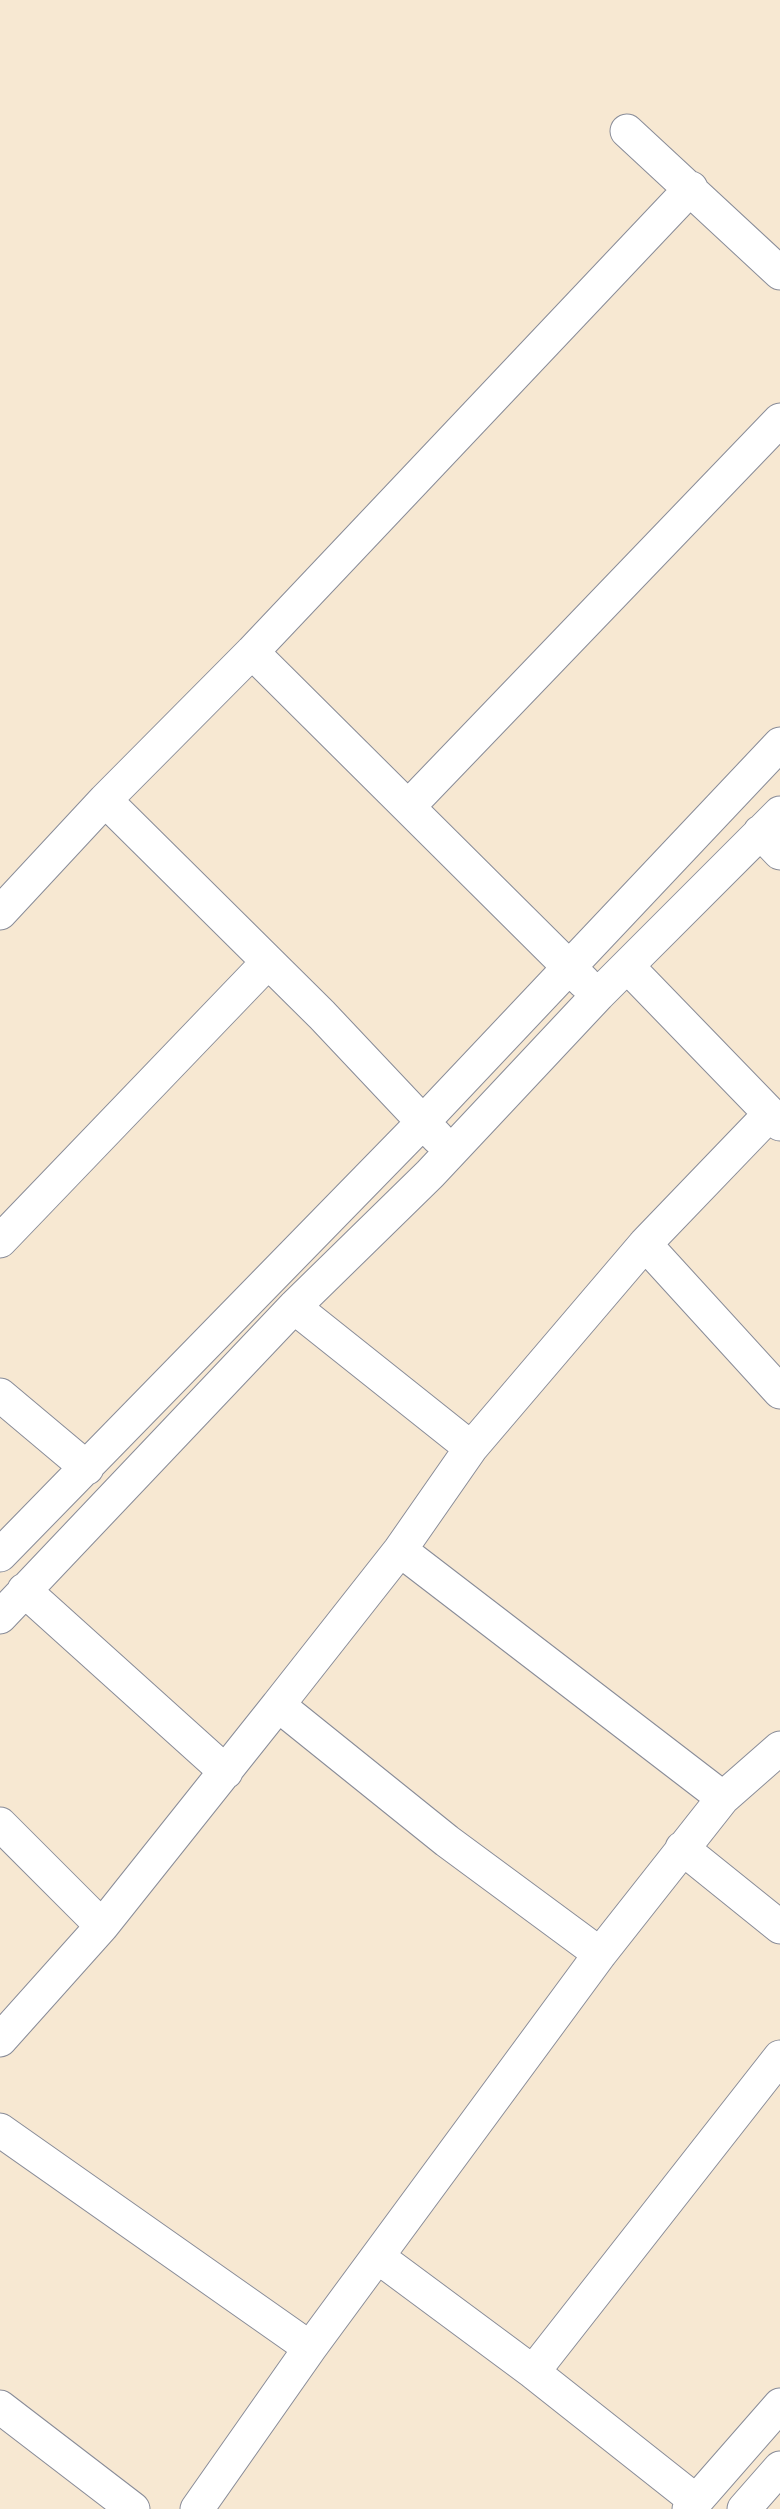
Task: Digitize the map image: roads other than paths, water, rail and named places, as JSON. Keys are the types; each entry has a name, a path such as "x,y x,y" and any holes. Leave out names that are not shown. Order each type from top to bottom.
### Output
{"street":[{"path":"627,131 780,273"},
{"path":"0,913 105,800 252,652 691,189"},
{"path":"408,807 780,420"},
{"path":"252,652 598,995"},
{"path":"0,1555 422,1124 780,744"},
{"path":"105,800 322,1016 422,1124 452,1151"},
{"path":"0,1617 294,1307 452,1151 598,995 773,833"},
{"path":"0,1242 268,962"},
{"path":"0,2040 102,1926 226,1772 400,1550 471,1448 645,1244 775,1119 627,966"},
{"path":"645,1244 780,1392"},
{"path":"294,1307 471,1448"},
{"path":"0,1395 87,1468"},
{"path":"400,1550 723,1798"},
{"path":"24,1590 226,1772"},
{"path":"278,1705 447,1840 600,1954"},
{"path":"197,2509 310,2348 600,1954 723,1798 780,1748"},
{"path":"0,1824 102,1926"},
{"path":"682,1848 780,1927"},
{"path":"533,2372 780,2056"},
{"path":"0,2130 310,2348"},
{"path":"378,2257 533,2372 692,2505 780,2405"},
{"path":"0,2407 133,2509"},
{"path":"744,2509 780,2468"}]}
